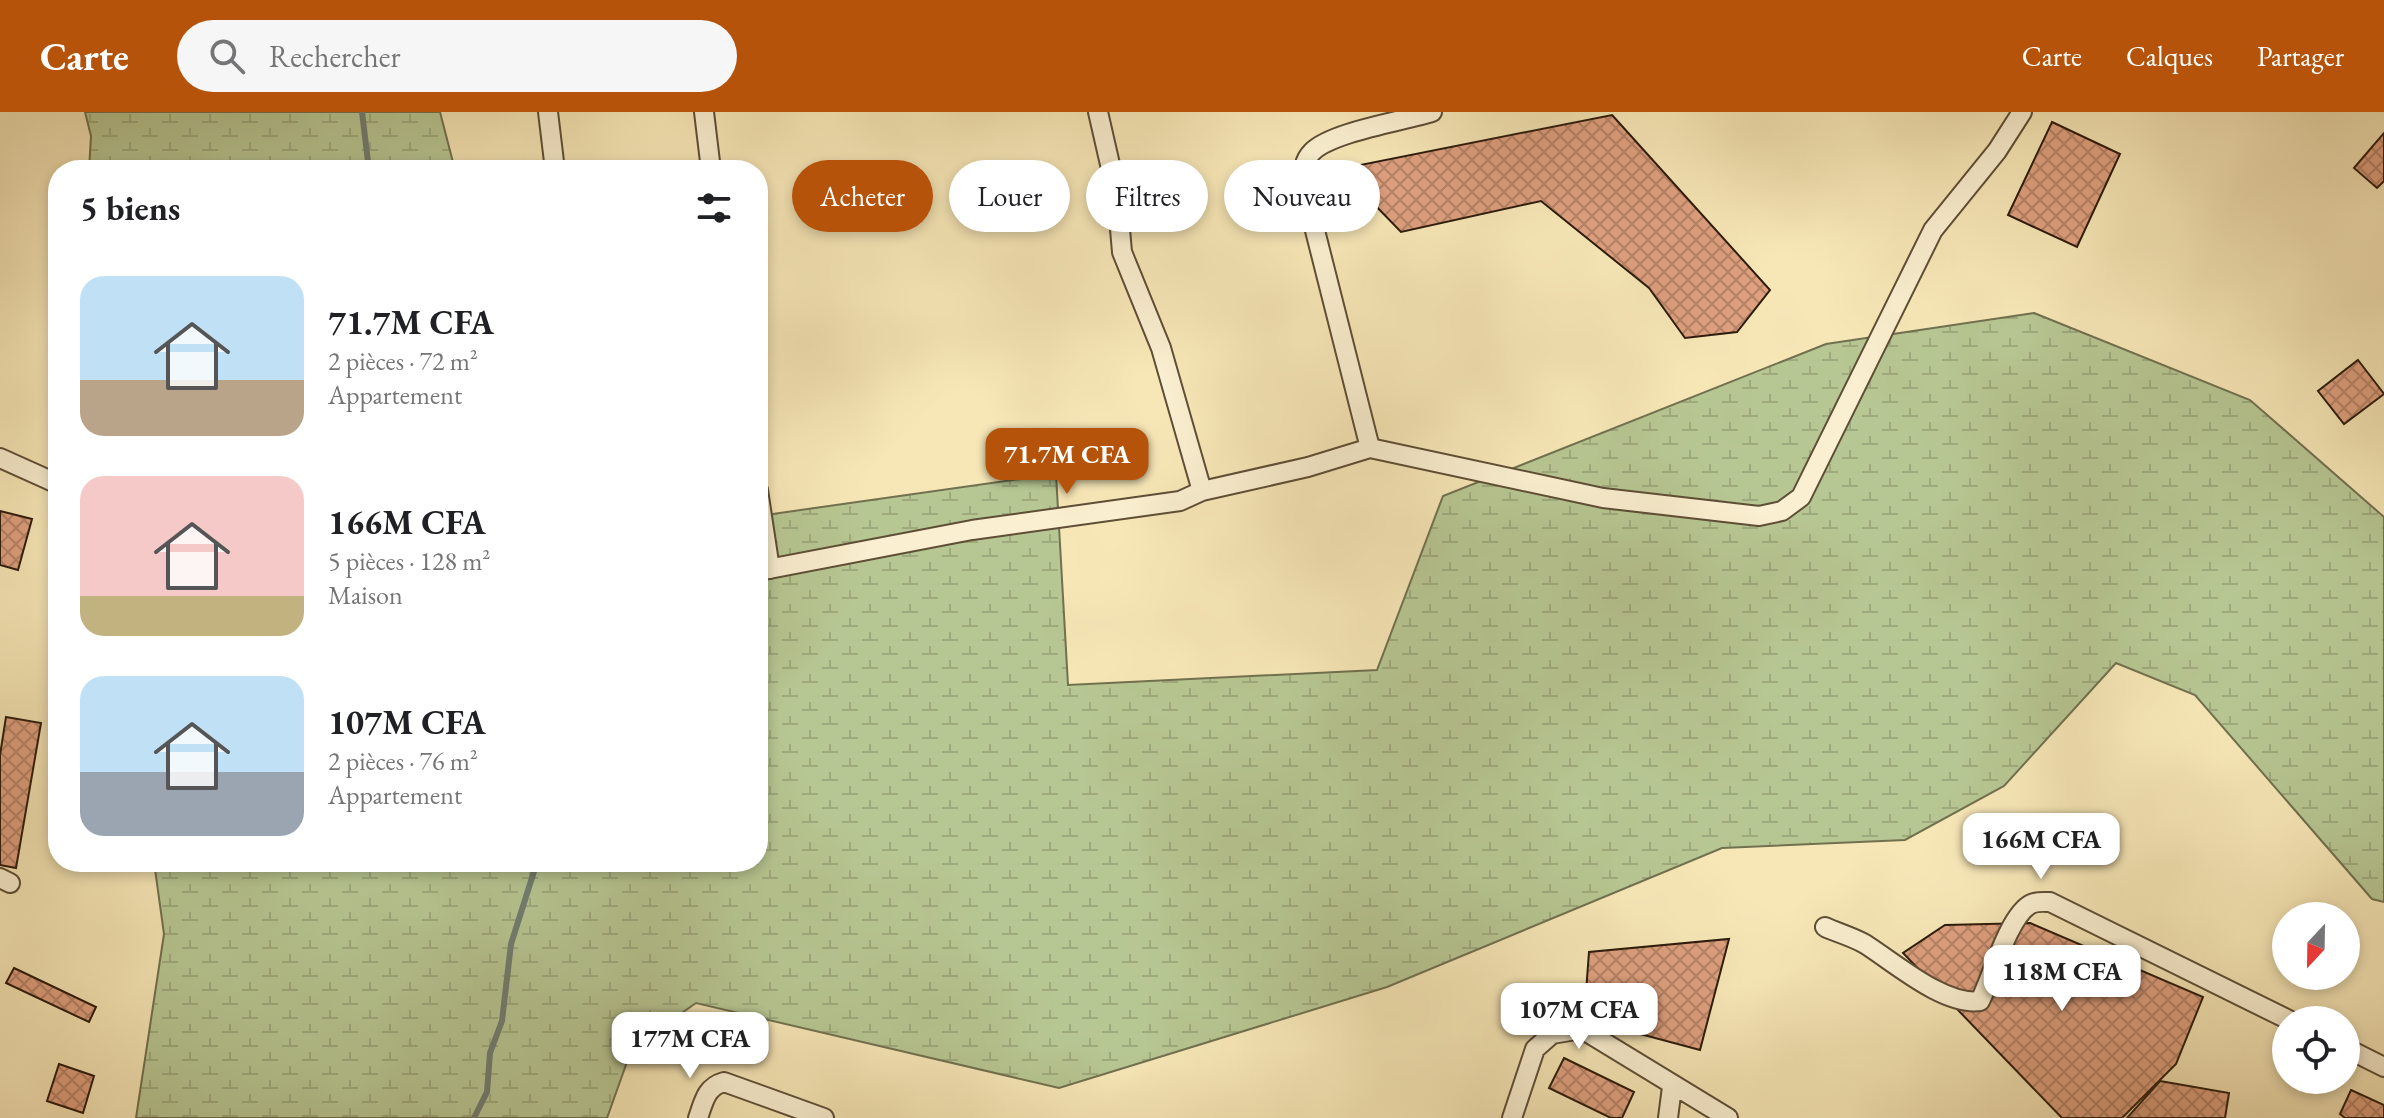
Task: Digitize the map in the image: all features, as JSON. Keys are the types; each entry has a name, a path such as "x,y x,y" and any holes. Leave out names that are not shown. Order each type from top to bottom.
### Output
{"street":[{"path":"548,112 554,160"},
{"path":"704,112 710,160"},
{"path":"1098,112 1117,195 1122,252 1161,348 1202,491"},
{"path":"1370,448 1304,187 1303,166 1313,150 1348,134 1432,112"},
{"path":"768,569 972,530 1157,506 1180,501 1202,491 1308,467 1370,448 1603,498 1759,516 1782,511 1801,497 1933,230 1997,151 2022,112"},
{"path":"0,458 48,480"},
{"path":"1825,927 1864,944 1891,964 1922,979 1939,994 1967,1003 1980,1001 2022,911 2033,902 2050,902 2272,1012"},
{"path":"1512,1118 1535,1049 1552,1034 1582,1029 1608,1042 1672,1087 1728,1118"},
{"path":"2360,1055 2384,1067"},
{"path":"698,1118 706,1093 714,1085 724,1082 824,1118"},
{"path":"1668,1118 1672,1087"}],"green space":[{"path":"85,112 440,112 452,160 90,160 91,136"},
{"path":"2034,313 2250,400 2384,517 2384,902 2372,899 2195,695 2116,663 2004,786 1905,840 1722,848 1387,987 1059,1088 696,1003 632,1048 607,1118 136,1118 164,934 155,872 768,872 768,515 1056,474 1068,685 1377,670 1443,496 1826,344"}],"building":[{"path":"1612,115 1770,290 1737,332 1685,338 1649,288 1541,201 1401,232 1380,210 1380,161"},
{"path":"2052,122 2120,154 2077,247 2008,215"},
{"path":"2384,133 2384,181 2377,188 2354,168"},
{"path":"2358,360 2384,394 2344,424 2318,391"},
{"path":"0,511 32,519 18,570 0,565"},
{"path":"6,717 41,723 16,868 0,865 0,755"},
{"path":"2030,923 2203,997 2176,1064 2122,1118 2062,1118 1903,953 1945,925"},
{"path":"1729,939 1700,1050 1584,1019 1589,952"},
{"path":"14,968 96,1007 89,1022 6,983"},
{"path":"1564,1058 1634,1092 1622,1118 1611,1118 1549,1088"},
{"path":"59,1064 94,1076 83,1113 47,1101"},
{"path":"2160,1081 2229,1093 2225,1118 2127,1118"},
{"path":"2349,1094 2360,1094 2384,1105 2384,1118 2345,1118 2340,1114"}],"waterway":[{"path":"362,112 368,160"},
{"path":"474,1118 487,1092 490,1053 502,1021 511,944 534,872"}]}
